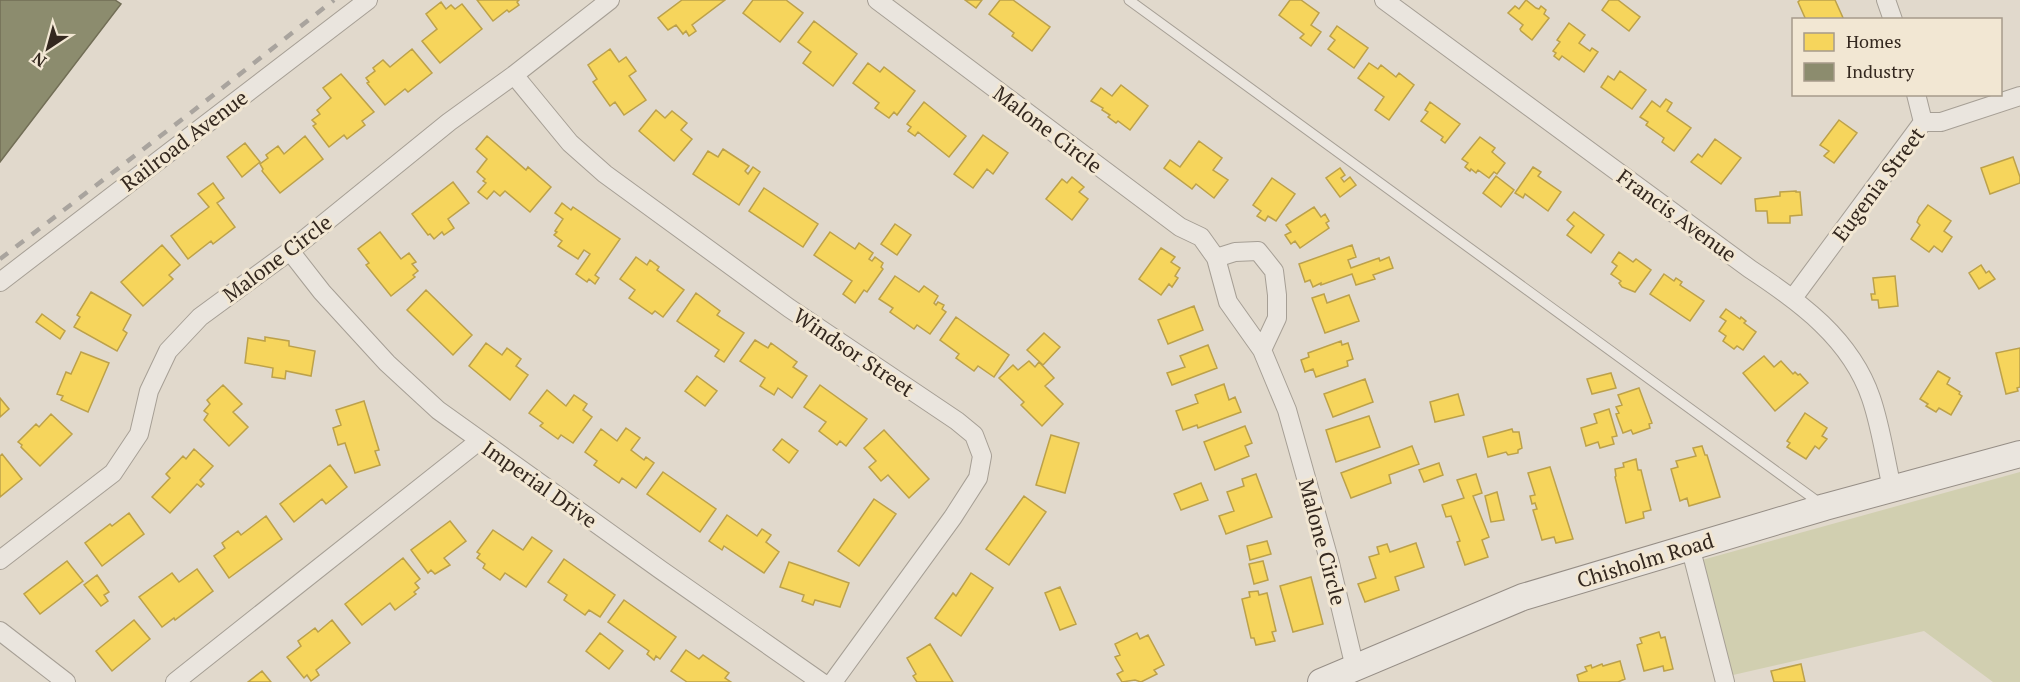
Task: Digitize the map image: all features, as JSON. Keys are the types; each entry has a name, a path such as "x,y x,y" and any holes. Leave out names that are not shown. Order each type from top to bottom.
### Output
{"main road":[{"name":"Chisholm Road","path":"1321,682 1523,597 1825,507 2020,454"}],"street":[{"name":"Railroad Avenue","path":"0,282 368,0"},
{"name":"Malone Circle","path":"0,560 113,473 139,434 149,391 168,351 200,317 290,251 449,122 610,0"},
{"name":"Malone Circle","path":"877,0 1171,220 1201,237 1216,258 1228,302 1262,350 1287,410 1330,563 1355,668"},
{"name":"Francis Avenue","path":"1384,0 1740,262 1793,298 1836,338 1851,357 1871,397 1892,488"},
{"path":"1886,0 1892,18"},
{"name":"Windsor Street","path":"514,75 570,143 605,174 789,308 957,421 974,435 982,456 978,478 953,517 833,682"},
{"path":"1916,96 1923,122"},
{"name":"Eugenia Street","path":"1793,298 1923,122 1941,122 2020,96"},
{"name":"Imperial Drive","path":"290,251 322,292 387,363 438,410 821,682"},
{"path":"1216,258 1235,252 1258,251 1274,271 1277,318 1262,350"},
{"path":"175,682 479,441"},
{"path":"1690,546 1725,682"},
{"path":"0,631 66,682"}],"lane":[{"path":"1129,0 1825,507"}],"shaded area":[{"path":"2020,472 2020,682 1993,682 1924,631 1733,675 1702,560"}],"building: Homes":[{"path":"477,0 519,0 517,2 519,5 509,12 507,10 493,21"},
{"path":"682,0 725,0 692,25 696,31 689,36 686,31 683,34 676,25 668,30 658,18"},
{"path":"753,0 786,0 803,13 780,42 743,13"},
{"path":"965,0 982,0 976,8"},
{"path":"1000,0 1013,0 1050,27 1032,51 1012,36 1014,33 989,14"},
{"path":"1290,0 1301,0 1319,13 1311,25 1321,32 1311,46 1300,38 1304,34 1279,15"},
{"path":"1526,0 1536,8 1539,9 1541,6 1546,10 1544,14 1549,18 1532,40 1521,31 1523,25 1508,13 1515,6 1519,9"},
{"path":"1609,0 1618,0 1640,17 1629,31 1602,10"},
{"path":"1800,0 1835,0 1843,18 1805,18 1798,2"},
{"path":"441,2 446,9 451,5 455,9 462,4 482,29 440,63 422,41 437,29 426,14"},
{"path":"814,21 857,54 833,86 803,63 811,52 798,42"},
{"path":"1569,23 1585,35 1579,43 1590,51 1592,48 1598,52 1584,72 1562,56 1559,60 1554,56 1556,53 1553,51 1560,42 1557,40"},
{"path":"1337,26 1368,48 1354,68 1328,49 1335,40 1330,36"},
{"path":"412,49 432,73 408,92 405,89 385,105 367,83 369,82 366,78 383,60 390,67"},
{"path":"610,49 619,62 626,57 636,71 629,76 646,100 624,115 615,102 610,106 593,82 597,79 588,65"},
{"path":"868,63 880,72 884,67 915,91 897,115 894,112 889,118 875,108 879,103 853,83"},
{"path":"1369,63 1378,69 1381,65 1396,77 1399,73 1414,85 1389,120 1375,110 1384,97 1358,78"},
{"path":"1620,71 1646,90 1632,109 1601,87 1608,76 1614,80"},
{"path":"341,74 374,112 362,121 365,125 347,139 344,135 329,147 313,126 316,124 312,120 320,114 317,110 331,98 323,88"},
{"path":"1121,85 1148,106 1130,130 1118,121 1116,123 1108,117 1110,115 1102,110 1103,108 1091,101 1101,88 1112,96"},
{"path":"1666,99 1672,103 1667,111 1691,128 1674,151 1662,142 1664,138 1646,125 1648,122 1640,117 1652,101 1660,107"},
{"path":"924,102 966,136 949,157 918,132 915,136 908,131 911,127 907,124"},
{"path":"1430,102 1460,124 1445,143 1441,140 1443,137 1421,121 1428,112 1425,110"},
{"path":"656,110 665,118 672,111 687,123 681,130 692,139 674,161 639,131"},
{"path":"1839,120 1857,133 1834,163 1824,156 1829,151 1820,145"},
{"path":"983,135 1008,153 993,174 987,169 973,188 954,174"},
{"path":"305,136 323,159 280,193 262,171 260,164 268,158 266,155 278,146 284,154"},
{"path":"487,136 526,170 528,167 551,187 530,212 505,191 500,196 494,191 487,199 478,192 486,183 477,172 487,159 476,149"},
{"path":"1480,137 1495,148 1492,152 1505,163 1497,174 1494,172 1489,178 1478,170 1476,173 1471,169 1470,171 1465,167 1468,163 1462,159"},
{"path":"1715,139 1741,158 1721,184 1691,162 1698,154 1702,157"},
{"path":"1199,141 1222,158 1213,170 1228,180 1214,198 1196,184 1192,189 1164,168 1170,160 1180,167"},
{"path":"245,143 260,162 242,177 227,157"},
{"path":"723,149 749,166 745,171 748,174 753,167 760,172 739,205 693,174 708,151 718,157"},
{"path":"2013,157 2020,183 1990,194 1981,168"},
{"path":"1533,167 1541,172 1538,176 1561,192 1548,211 1525,194 1523,198 1515,193"},
{"path":"1340,168 1345,175 1341,178 1344,182 1350,177 1356,185 1340,197 1326,178"},
{"path":"1496,176 1514,190 1501,207 1483,193"},
{"path":"1072,177 1084,187 1079,192 1088,199 1072,220 1046,199 1062,179 1067,183"},
{"path":"1272,178 1295,194 1276,221 1268,216 1265,221 1257,216 1261,211 1253,205"},
{"path":"453,182 469,203 448,219 454,228 444,235 442,232 434,239 430,234 428,235 412,214"},
{"path":"213,183 224,198 217,203 235,227 213,244 211,241 188,259 171,236 209,207 198,194"},
{"path":"764,188 818,224 803,247 749,211"},
{"path":"1780,192 1800,192 1802,215 1790,216 1790,223 1768,223 1767,211 1756,211 1755,199 1780,196"},
{"path":"562,203 571,210 573,207 620,239 595,275 599,278 595,284 589,279 587,282 576,274 590,254 584,250 578,259 558,246 562,241 554,235 563,219 555,213"},
{"path":"1928,205 1951,221 1944,231 1952,237 1942,252 1934,246 1929,252 1911,239 1920,225 1917,222 1919,217"},
{"path":"1314,207 1321,217 1325,214 1329,221 1326,223 1329,228 1300,248 1295,241 1291,244 1285,235 1291,232 1286,225"},
{"path":"1574,212 1604,235 1591,253 1567,235 1574,226 1567,220"},
{"path":"895,224 911,235 897,255 881,244"},
{"path":"380,232 401,259 409,253 416,262 412,264 418,271 413,275 415,277 391,296 366,265 369,263 358,249"},
{"path":"830,232 855,249 859,243 873,253 869,259 872,261 875,257 883,263 881,267 883,269 867,292 864,290 855,303 843,294 852,281 814,255"},
{"path":"162,245 180,265 169,275 173,279 143,306 121,282"},
{"path":"1352,245 1356,257 1348,260 1351,268 1379,258 1380,261 1389,257 1393,268 1373,275 1375,279 1356,285 1352,274 1313,287 1310,280 1305,282 1299,264"},
{"path":"1161,248 1175,257 1171,262 1180,268 1175,276 1178,278 1172,287 1169,284 1161,295 1139,279"},
{"path":"1619,252 1633,262 1636,259 1651,270 1635,292 1622,287 1619,283 1621,281 1611,274 1617,266 1612,262"},
{"path":"636,257 647,265 650,260 659,267 657,270 684,290 663,317 655,311 652,314 629,298 635,290 620,279"},
{"path":"1981,265 1986,273 1989,271 1995,279 1979,289 1969,273"},
{"path":"1664,274 1674,281 1676,278 1682,282 1680,285 1704,301 1690,321 1650,294"},
{"path":"895,276 919,292 924,286 938,296 934,303 936,305 938,302 944,305 942,309 946,312 930,334 917,325 914,329 890,312 893,308 879,299"},
{"path":"1895,276 1898,306 1879,308 1878,300 1872,300 1871,294 1875,294 1873,278"},
{"path":"426,290 472,335 453,355 407,310"},
{"path":"91,292 131,315 123,330 127,333 117,351 74,327 80,317 77,315"},
{"path":"696,293 720,311 717,315 744,333 724,362 715,356 719,350 677,321"},
{"path":"1324,294 1327,303 1349,295 1359,321 1325,333 1312,298"},
{"path":"1194,306 1203,330 1168,344 1158,320"},
{"path":"1726,309 1740,319 1741,317 1746,321 1744,323 1756,332 1743,350 1737,346 1734,349 1723,341 1726,336 1719,331 1726,321 1720,317"},
{"path":"42,314 65,331 60,339 36,322"},
{"path":"956,317 1009,355 994,377 978,366 974,371 956,358 959,354 940,340"},
{"path":"1044,333 1060,347 1043,365 1027,350"},
{"path":"265,337 289,341 289,346 315,351 311,376 286,371 285,379 272,377 273,368 245,363 248,338 265,341"},
{"path":"755,340 768,348 771,343 797,362 793,367 807,376 792,398 778,388 774,395 760,386 765,378 740,361"},
{"path":"1341,341 1342,345 1348,343 1353,359 1347,361 1348,366 1316,377 1313,369 1305,372 1301,360 1309,357 1308,353"},
{"path":"486,343 502,355 507,348 521,359 516,366 528,375 510,400 469,366"},
{"path":"1208,345 1217,368 1172,385 1167,373 1185,367 1180,356"},
{"path":"2020,348 2020,387 2017,388 2018,391 2006,394 1996,353"},
{"path":"81,352 109,363 88,412 61,400 63,396 57,394 66,372 71,374"},
{"path":"1764,356 1774,367 1781,361 1793,374 1795,372 1800,374 1808,383 1775,411 1743,373"},
{"path":"1029,361 1035,367 1039,362 1054,378 1045,386 1063,404 1042,426 1021,405 1024,402 999,378 1013,365 1018,370"},
{"path":"1938,371 1950,378 1947,384 1960,392 1962,396 1951,415 1939,408 1936,412 1920,399"},
{"path":"1611,373 1616,388 1592,394 1587,379"},
{"path":"697,376 717,391 705,406 685,391"},
{"path":"1365,379 1373,402 1333,417 1324,394"},
{"path":"1224,384 1229,400 1235,397 1241,412 1198,428 1197,425 1183,430 1176,411 1198,403 1195,395"},
{"path":"223,385 242,404 233,412 248,427 229,446 204,420 208,414 204,411 210,404 207,400"},
{"path":"820,385 867,419 846,446 840,441 837,445 819,431 826,422 804,407"},
{"path":"1639,388 1652,423 1649,424 1650,428 1633,434 1631,430 1623,433 1616,414 1619,413 1616,407 1622,405 1618,395"},
{"path":"547,390 566,406 574,395 587,404 583,410 592,417 573,443 561,435 558,439 540,426 543,423 529,413"},
{"path":"1458,394 1464,415 1435,422 1430,402"},
{"path":"0,398 9,409 0,417"},
{"path":"364,401 379,450 375,451 380,465 355,473 345,443 338,445 333,428 341,425 336,410"},
{"path":"1609,409 1617,436 1612,437 1614,444 1600,448 1598,442 1586,446 1581,428 1597,423 1594,414"},
{"path":"1805,413 1827,428 1822,436 1827,439 1819,449 1815,446 1806,459 1787,447 1790,443 1787,441"},
{"path":"51,414 72,434 40,466 18,442 36,424 39,427"},
{"path":"1369,416 1380,447 1336,462 1326,430"},
{"path":"1245,426 1252,443 1245,446 1249,456 1215,470 1204,442"},
{"path":"626,428 640,438 631,450 644,460 646,457 654,463 636,488 622,478 619,483 594,465 597,461 585,452 601,429 617,441"},
{"path":"1512,429 1513,432 1519,432 1522,448 1518,450 1518,453 1508,455 1506,452 1488,457 1483,437"},
{"path":"884,430 929,479 909,498 888,475 881,481 869,467 876,461 864,448"},
{"path":"1051,435 1079,443 1065,493 1036,485"},
{"path":"782,439 798,451 789,463 773,450"},
{"path":"1412,446 1419,464 1389,475 1391,483 1351,498 1341,473"},
{"path":"1702,446 1720,497 1689,506 1687,498 1680,501 1671,469 1678,467 1676,461 1696,456 1693,448"},
{"path":"194,449 213,466 200,480 204,484 201,487 197,484 170,513 152,497 170,478 166,474 183,456 186,459"},
{"path":"2,454 22,479 0,497 0,456"},
{"path":"1636,459 1651,510 1643,512 1644,518 1626,523 1615,469 1624,467 1623,463"},
{"path":"1439,463 1443,475 1424,482 1419,470"},
{"path":"330,465 347,487 326,504 322,499 294,522 280,504"},
{"path":"1550,467 1573,539 1556,543 1554,537 1542,540 1533,510 1537,509 1535,503 1532,504 1530,496 1535,495 1528,473"},
{"path":"663,472 716,509 700,532 647,494"},
{"path":"1256,474 1272,517 1226,534 1219,516 1234,511 1227,492 1244,486 1242,479"},
{"path":"1476,474 1482,493 1473,496 1489,537 1482,540 1488,557 1465,565 1451,516 1446,517 1442,505 1464,498 1457,480"},
{"path":"1201,483 1208,500 1181,510 1174,494"},
{"path":"1497,492 1504,520 1491,522 1485,496"},
{"path":"1024,496 1046,512 1009,565 986,549"},
{"path":"874,499 896,514 859,566 838,551"},
{"path":"129,513 144,534 102,566 85,543"},
{"path":"727,515 757,536 762,529 771,535 766,542 779,552 764,573 724,546 722,550 709,541"},
{"path":"266,516 282,539 229,578 214,556 225,548 222,543 238,531 241,535"},
{"path":"450,521 466,541 444,558 450,565 435,574 431,570 428,573 411,550"},
{"path":"493,530 523,550 532,537 552,551 526,587 505,573 500,580 483,568 485,564 477,558 480,554 477,552"},
{"path":"1267,541 1271,554 1250,560 1247,546"},
{"path":"1416,543 1424,567 1395,577 1399,590 1365,602 1358,584 1376,578 1369,557 1379,554 1377,547 1387,544 1390,552"},
{"path":"403,558 420,579 415,583 419,588 414,592 416,594 395,610 390,603 362,625 345,604"},
{"path":"564,559 615,595 600,617 589,610 585,615 564,600 567,595 548,582"},
{"path":"67,561 83,581 40,614 24,594"},
{"path":"1263,561 1268,580 1254,584 1249,564"},
{"path":"789,562 849,583 840,607 815,600 813,605 802,601 804,595 780,587"},
{"path":"197,569 213,591 162,627 139,597 172,573 179,582"},
{"path":"971,573 993,588 961,636 935,618 953,593 956,596"},
{"path":"97,575 109,592 104,595 108,601 101,606 84,585"},
{"path":"1311,577 1323,624 1293,632 1280,586"},
{"path":"1060,587 1076,624 1060,630 1045,593"},
{"path":"1258,591 1259,595 1267,593 1276,631 1272,632 1275,641 1256,645 1254,638 1251,638 1242,599 1250,597 1249,592"},
{"path":"624,600 676,637 660,659 656,656 654,660 647,654 649,651 608,622"},
{"path":"134,620 150,639 112,671 96,651"},
{"path":"332,620 350,643 316,670 319,675 311,681 307,675 304,678 287,657 301,646 298,641 315,628 318,632"},
{"path":"1659,632 1661,638 1665,637 1673,669 1664,671 1663,666 1644,671 1637,645 1642,643 1640,638"},
{"path":"600,633 623,651 609,669 586,651"},
{"path":"1137,633 1140,639 1148,635 1164,665 1154,670 1157,674 1141,682 1135,680 1122,682 1117,674 1123,671 1115,657 1120,655 1115,644"},
{"path":"930,644 953,682 917,682 913,676 916,674 907,658"},
{"path":"686,650 699,659 703,655 729,673 725,678 731,682 687,682 671,671"},
{"path":"1620,661 1625,679 1618,682 1579,682 1577,675 1587,671 1585,667 1591,665 1592,668"},
{"path":"1801,664 1805,682 1774,682 1771,671"},
{"path":"262,671 271,682 248,682"}],"building: Industry":[{"path":"0,0 115,0 121,4 0,162"}],"railway":[{"path":"0,259 334,0"}]}
